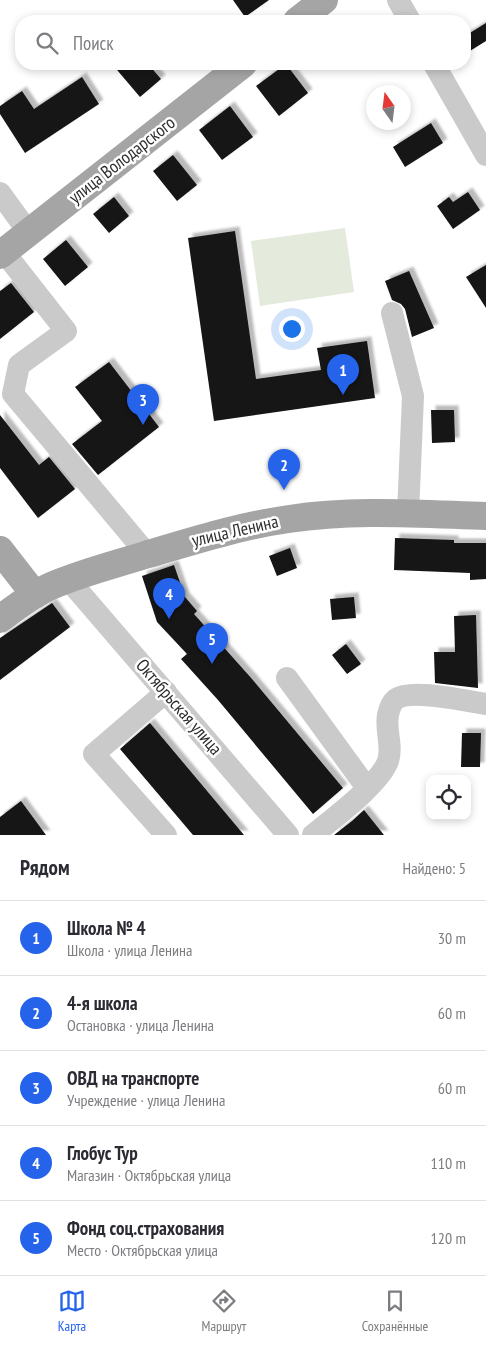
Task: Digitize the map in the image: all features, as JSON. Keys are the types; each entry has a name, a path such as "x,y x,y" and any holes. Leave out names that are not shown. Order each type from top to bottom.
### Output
{"main road":[{"path":"305,15 324,0"},
{"name":"улица Володарского","path":"2,253 235,70"},
{"name":"улица Ленина","path":"0,619 35,595 68,579 194,539 289,519 381,513 486,516"},
{"path":"0,550 35,595"}],"street":[{"path":"398,0 407,15"},
{"path":"437,70 486,155"},
{"path":"0,193 29,233"},
{"path":"2,253 66,331 19,365 13,394 147,554"},
{"path":"392,313 413,396 408,514"},
{"name":"Октябрьская улица","path":"68,579 288,835"},
{"path":"286,678 367,788"},
{"path":"166,692 94,754 166,835"},
{"path":"313,835 352,803 383,771 390,749 387,717 392,703 398,698 411,695 426,695 486,704"}],"shaded area":[{"path":"345,228 354,292 260,306 251,241"}],"building":[{"path":"233,0 269,0 248,15 244,15"},
{"path":"486,23 486,41 471,50 471,32"},
{"path":"117,70 153,70 161,79 140,97"},
{"path":"278,70 291,70 308,93 279,116 256,86"},
{"path":"82,77 99,104 25,153 0,114 0,106 22,91 34,109"},
{"path":"230,106 253,137 222,160 199,130"},
{"path":"431,123 443,143 405,167 393,147"},
{"path":"173,155 197,185 177,201 153,171"},
{"path":"468,192 480,210 453,229 437,206 449,197 453,202"},
{"path":"114,197 129,216 109,233 93,214"},
{"path":"235,231 256,379 321,370 317,348 367,341 375,398 214,421 188,238"},
{"path":"66,240 88,267 65,286 43,259"},
{"path":"486,265 486,308 466,277"},
{"path":"409,271 434,328 412,337 405,309 401,304 392,300 385,281"},
{"path":"11,283 34,312 0,339 0,291"},
{"path":"109,362 159,427 98,475 72,444 102,421 75,387"},
{"path":"431,410 454,410 455,442 432,443"},
{"path":"0,415 39,465 49,457 75,489 38,518 0,468"},
{"path":"395,538 454,540 454,543 486,543 486,579 470,580 470,573 394,570"},
{"path":"290,548 297,568 277,576 269,556"},
{"path":"174,565 185,597 197,611 194,614 252,679 343,788 313,814 218,700 181,659 187,654 157,622 142,576"},
{"path":"354,597 356,618 332,620 330,599"},
{"path":"52,603 70,627 0,680 0,638"},
{"path":"476,615 478,688 435,683 434,652 455,652 454,616"},
{"path":"346,644 361,664 347,674 332,655"},
{"path":"150,723 244,835 193,835 120,749"},
{"path":"462,733 481,733 480,767 461,767"},
{"path":"21,801 46,835 0,835 0,817"},
{"path":"364,810 384,835 334,835 352,821"}],"place":[{"name":"Школа № 4","path":"343,395"},
{"name":"ОВД на транспорте","path":"143,425"},
{"name":"4-я школа","path":"284,490"},
{"name":"Глобус Тур","path":"169,619"},
{"name":"Фонд соц.страхования","path":"212,664"}]}
